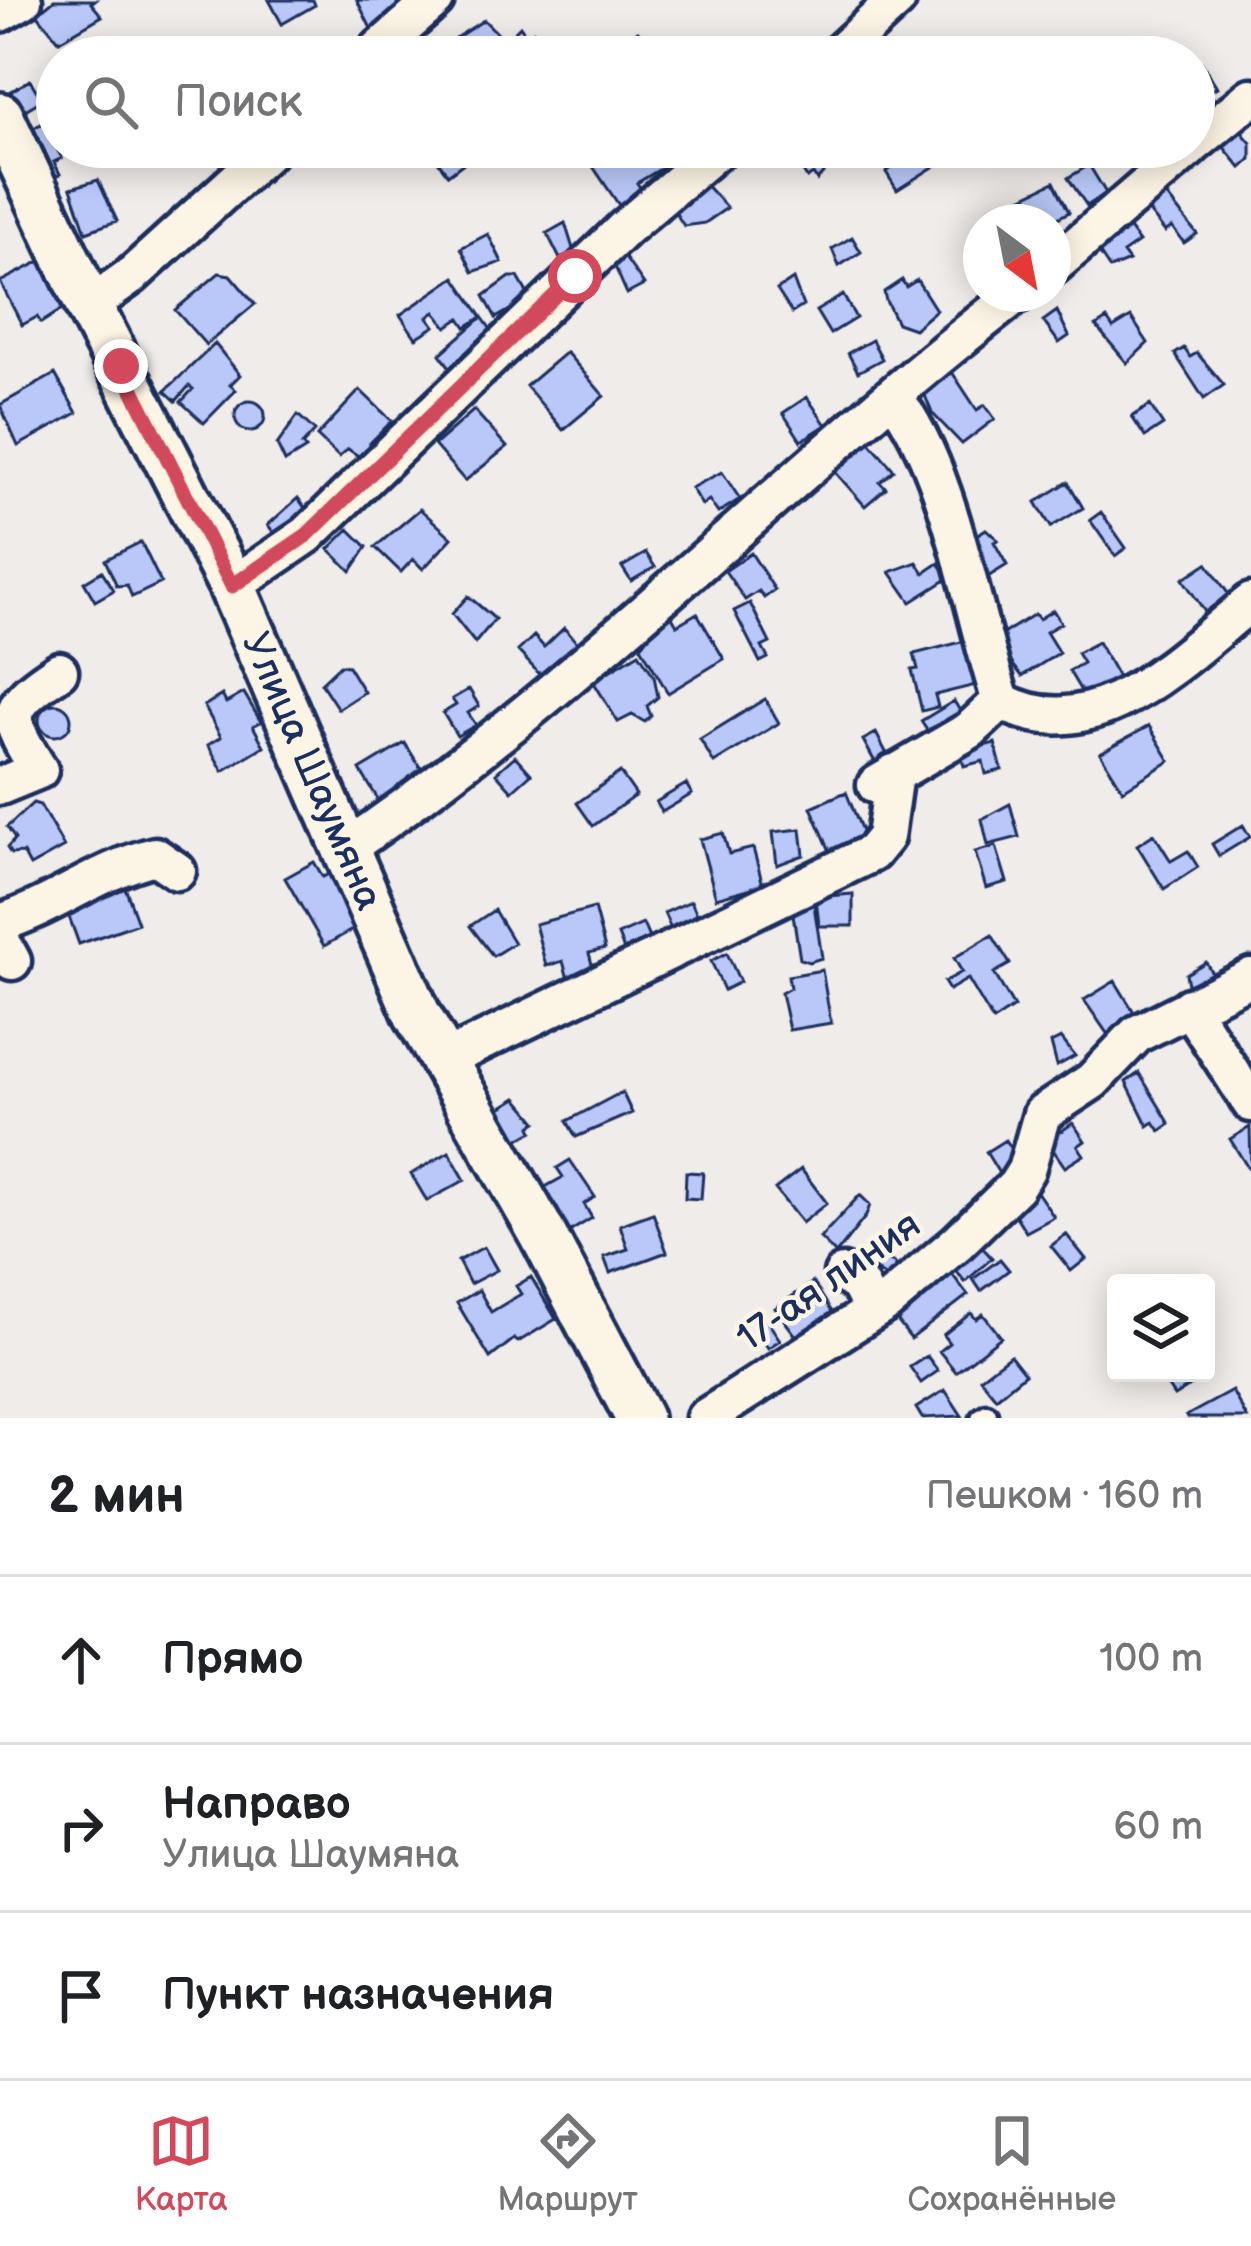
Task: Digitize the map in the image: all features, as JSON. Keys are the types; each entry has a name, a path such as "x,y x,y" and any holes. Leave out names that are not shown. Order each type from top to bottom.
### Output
{"street":[{"path":"0,13 23,0"},
{"path":"394,36 435,0"},
{"path":"858,36 897,0"},
{"path":"1215,127 1251,97"},
{"name":"Улица Шаумяна","path":"0,116 89,306 232,586 417,1014 640,1418"},
{"path":"89,306 131,276 250,168"},
{"path":"232,586 307,535 625,228 696,168"},
{"path":"1071,250 1167,168"},
{"path":"348,848 416,801 638,621 892,396 995,312"},
{"path":"892,396 911,420 932,474 1001,701"},
{"path":"1001,701 1058,718 1110,706 1251,602"},
{"path":"0,786 39,770 11,726 11,715 28,692 58,671"},
{"path":"442,1060 872,853 885,837 880,782 970,730 1001,701"},
{"path":"0,923 28,914 117,866 155,856 177,871"},
{"name":"17-ая линия","path":"705,1418 873,1312 957,1243 1016,1186 1026,1170 1042,1114 1092,1081 1137,1034 1251,977"},
{"path":"1189,1007 1251,1103"},
{"path":"843,1274 859,1284 873,1312"}],"building":[{"path":"54,0 95,0 91,3 102,16 68,36 55,36 37,14"},
{"path":"269,0 313,0 315,5 282,24"},
{"path":"357,0 417,0 382,36 375,36"},
{"path":"484,20 500,36 459,36"},
{"path":"30,80 36,104 15,116 3,96"},
{"path":"1235,124 1251,143 1251,159 1241,168 1217,139"},
{"path":"36,127 36,168 57,168 60,174 43,183 20,135"},
{"path":"594,168 662,168 637,183 648,199 625,214"},
{"path":"801,168 828,168 817,180 813,174 807,178"},
{"path":"892,168 932,168 897,190 886,172"},
{"path":"1091,168 1106,193 1087,206 1068,178"},
{"path":"98,180 117,221 86,232 71,188"},
{"path":"702,181 727,208 705,223 684,226 675,212 689,202 684,194"},
{"path":"1054,182 1065,204 1019,204 1017,200"},
{"path":"1165,194 1197,234 1184,243 1172,227 1165,232 1147,209"},
{"path":"565,223 574,252 560,259 547,233"},
{"path":"1127,226 1139,242 1123,253 1129,261 1110,269 1096,248"},
{"path":"488,234 502,262 473,272 461,248"},
{"path":"852,237 861,252 839,266 832,249"},
{"path":"623,255 644,285 627,294 613,262"},
{"path":"43,260 75,301 41,323 37,317 22,325 0,282"},
{"path":"219,273 230,275 255,304 206,345 175,310"},
{"path":"455,277 482,317 466,327 460,318 447,327 435,312 428,317 435,326 416,338 400,315"},
{"path":"510,277 518,277 530,298 496,318 484,296"},
{"path":"793,279 803,306 792,313 777,290"},
{"path":"902,280 906,287 917,280 936,310 914,329 897,323 886,301 884,292"},
{"path":"843,295 856,318 830,334 816,311"},
{"path":"1057,312 1069,336 1059,343 1043,321"},
{"path":"482,317 502,345 457,377 440,354"},
{"path":"1131,317 1148,343 1127,363 1096,326 1107,319 1113,328"},
{"path":"872,340 882,359 858,372 848,353"},
{"path":"215,344 240,375 230,385 236,390 204,423 181,402 193,389 189,386 176,401 165,391"},
{"path":"1184,348 1190,357 1197,353 1224,385 1204,399 1175,354"},
{"path":"566,352 604,396 563,430 526,386"},
{"path":"950,369 977,410 985,405 995,419 962,444 932,413 922,388"},
{"path":"55,374 77,413 18,446 0,405"},
{"path":"360,390 392,421 370,443 375,448 364,460 348,449 339,457 317,436"},
{"path":"807,397 826,425 801,441 783,413"},
{"path":"250,401 261,405 265,416 261,427 250,431 239,427 235,416 239,405"},
{"path":"1150,405 1163,425 1145,437 1132,417"},
{"path":"474,410 507,447 465,481 434,445"},
{"path":"298,415 315,431 302,445 306,449 285,462 277,445"},
{"path":"868,440 894,470 880,482 886,488 865,506 829,465"},
{"path":"722,472 740,499 718,513 709,500 702,505 691,488"},
{"path":"1068,482 1083,508 1051,527 1036,502"},
{"path":"298,498 311,516 279,540 268,525"},
{"path":"420,509 452,538 423,569 413,559 401,572 375,547"},
{"path":"1101,512 1126,548 1115,556 1090,520"},
{"path":"349,529 367,547 351,571 329,549"},
{"path":"986,529 998,540 994,542 1007,565 983,580 967,541"},
{"path":"141,542 161,583 132,597 127,585 117,586 105,560"},
{"path":"646,553 655,567 631,581 622,567"},
{"path":"751,553 775,590 764,598 759,591 745,600 725,571"},
{"path":"917,562 924,573 939,563 949,578 911,602 890,572"},
{"path":"1207,563 1229,595 1205,612 1183,579"},
{"path":"102,571 114,590 95,601 84,582"},
{"path":"468,596 495,619 475,643 452,614"},
{"path":"750,603 770,643 762,647 768,658 760,662 734,611"},
{"path":"1053,610 1061,623 1046,632 1059,653 1022,676 993,640 1035,614 1039,619"},
{"path":"670,613 677,625 697,613 724,659 668,693 641,647 651,632 648,626"},
{"path":"564,628 580,646 544,679 518,651 534,636 544,647"},
{"path":"965,641 972,668 979,666 984,683 935,695 938,707 922,711 912,670 918,669 914,654"},
{"path":"1098,642 1120,681 1087,701 1069,671 1083,663 1077,653"},
{"path":"639,653 654,676 658,697 647,706 651,716 645,722 632,715 618,722 593,681"},
{"path":"340,665 348,666 364,692 338,709 321,683"},
{"path":"469,689 479,706 468,713 476,725 457,736 443,713 456,705 452,699"},
{"path":"244,693 261,722 253,726 264,746 223,771 208,745 221,737 204,706 222,695 226,703"},
{"path":"765,699 779,723 714,763 700,739"},
{"path":"954,701 966,721 933,740 921,721"},
{"path":"55,704 66,709 71,720 66,731 55,736 44,731 39,720 44,709"},
{"path":"1149,726 1170,761 1123,790 1100,753"},
{"path":"876,733 889,758 876,764 863,740"},
{"path":"405,743 426,777 381,804 360,770"},
{"path":"995,743 1002,770 986,774 983,761 964,766 960,752"},
{"path":"515,756 531,774 512,791 496,773"},
{"path":"620,772 636,795 593,826 577,803"},
{"path":"686,784 692,794 662,812 656,802"},
{"path":"846,792 867,843 833,858 811,807"},
{"path":"33,803 40,805 64,847 30,866 23,853 11,854 7,848 15,839 7,827"},
{"path":"1010,804 1019,837 988,845 982,819"},
{"path":"1243,825 1250,837 1219,856 1212,844"},
{"path":"801,829 804,855 777,865 773,832"},
{"path":"723,833 729,854 753,848 763,885 716,898 700,839"},
{"path":"1154,834 1171,861 1188,851 1198,867 1164,889 1137,845"},
{"path":"996,846 1007,882 986,888 975,852"},
{"path":"314,862 323,877 329,874 359,926 324,946 285,878"},
{"path":"122,879 138,923 79,944 63,900"},
{"path":"812,892 822,958 809,962 800,959 790,895"},
{"path":"853,894 853,926 819,926 816,897"},
{"path":"691,901 703,928 676,940 664,913"},
{"path":"594,908 605,949 589,953 594,972 568,979 563,961 546,966 535,924"},
{"path":"494,910 514,943 493,956 470,926"},
{"path":"643,924 655,952 629,963 618,935"},
{"path":"992,935 1010,964 994,973 1014,1007 993,1021 968,979 949,990 944,982 962,972 954,958"},
{"path":"727,953 740,982 724,990 711,961"},
{"path":"1206,962 1216,981 1190,995 1186,974"},
{"path":"822,970 831,1023 789,1030 781,993 790,988 788,976"},
{"path":"1115,981 1137,1017 1111,1039 1084,1000"},
{"path":"1061,1038 1075,1056 1057,1066 1051,1043"},
{"path":"1139,1073 1170,1124 1160,1131 1154,1122 1148,1126 1126,1082"},
{"path":"622,1092 632,1113 576,1137 567,1121"},
{"path":"517,1098 537,1122 531,1126 533,1131 514,1142 492,1113"},
{"path":"1073,1123 1085,1141 1078,1146 1084,1155 1065,1167 1047,1141"},
{"path":"1250,1127 1251,1167 1248,1168 1230,1139"},
{"path":"1005,1140 1020,1163 1000,1175 986,1152"},
{"path":"449,1152 465,1180 427,1201 411,1174"},
{"path":"570,1160 595,1197 584,1204 592,1218 561,1237 540,1190 563,1177 557,1168"},
{"path":"801,1169 827,1203 802,1223 775,1189"},
{"path":"686,1172 703,1173 701,1199 685,1198"},
{"path":"1037,1192 1054,1217 1026,1232 1012,1210"},
{"path":"860,1195 870,1205 866,1216 836,1254 820,1238"},
{"path":"653,1213 667,1252 610,1273 604,1257 628,1249 620,1225"},
{"path":"1066,1234 1086,1259 1071,1271 1051,1246"},
{"path":"980,1245 992,1258 965,1282 954,1268"},
{"path":"484,1247 497,1270 470,1284 458,1261"},
{"path":"874,1249 898,1266 889,1279 865,1263"},
{"path":"1000,1259 1009,1270 981,1291 973,1279"},
{"path":"948,1269 968,1295 911,1339 891,1313"},
{"path":"531,1277 556,1319 518,1342 514,1339 490,1358 457,1303 479,1290 491,1312 521,1294 516,1286"},
{"path":"813,1282 832,1312 796,1336 775,1308"},
{"path":"971,1313 976,1319 983,1314 1001,1337 956,1372 939,1351 949,1343 943,1335"},
{"path":"766,1319 780,1340 768,1348 754,1327"},
{"path":"1010,1355 1025,1374 996,1398 980,1378"},
{"path":"927,1356 938,1371 921,1383 910,1367"},
{"path":"1165,1382 1196,1382 1174,1396"},
{"path":"945,1390 962,1416 922,1418 916,1408"},
{"path":"1232,1391 1247,1418 1186,1416"}],"route":[{"path":"121,366 232,586 307,535 575,276"}]}
